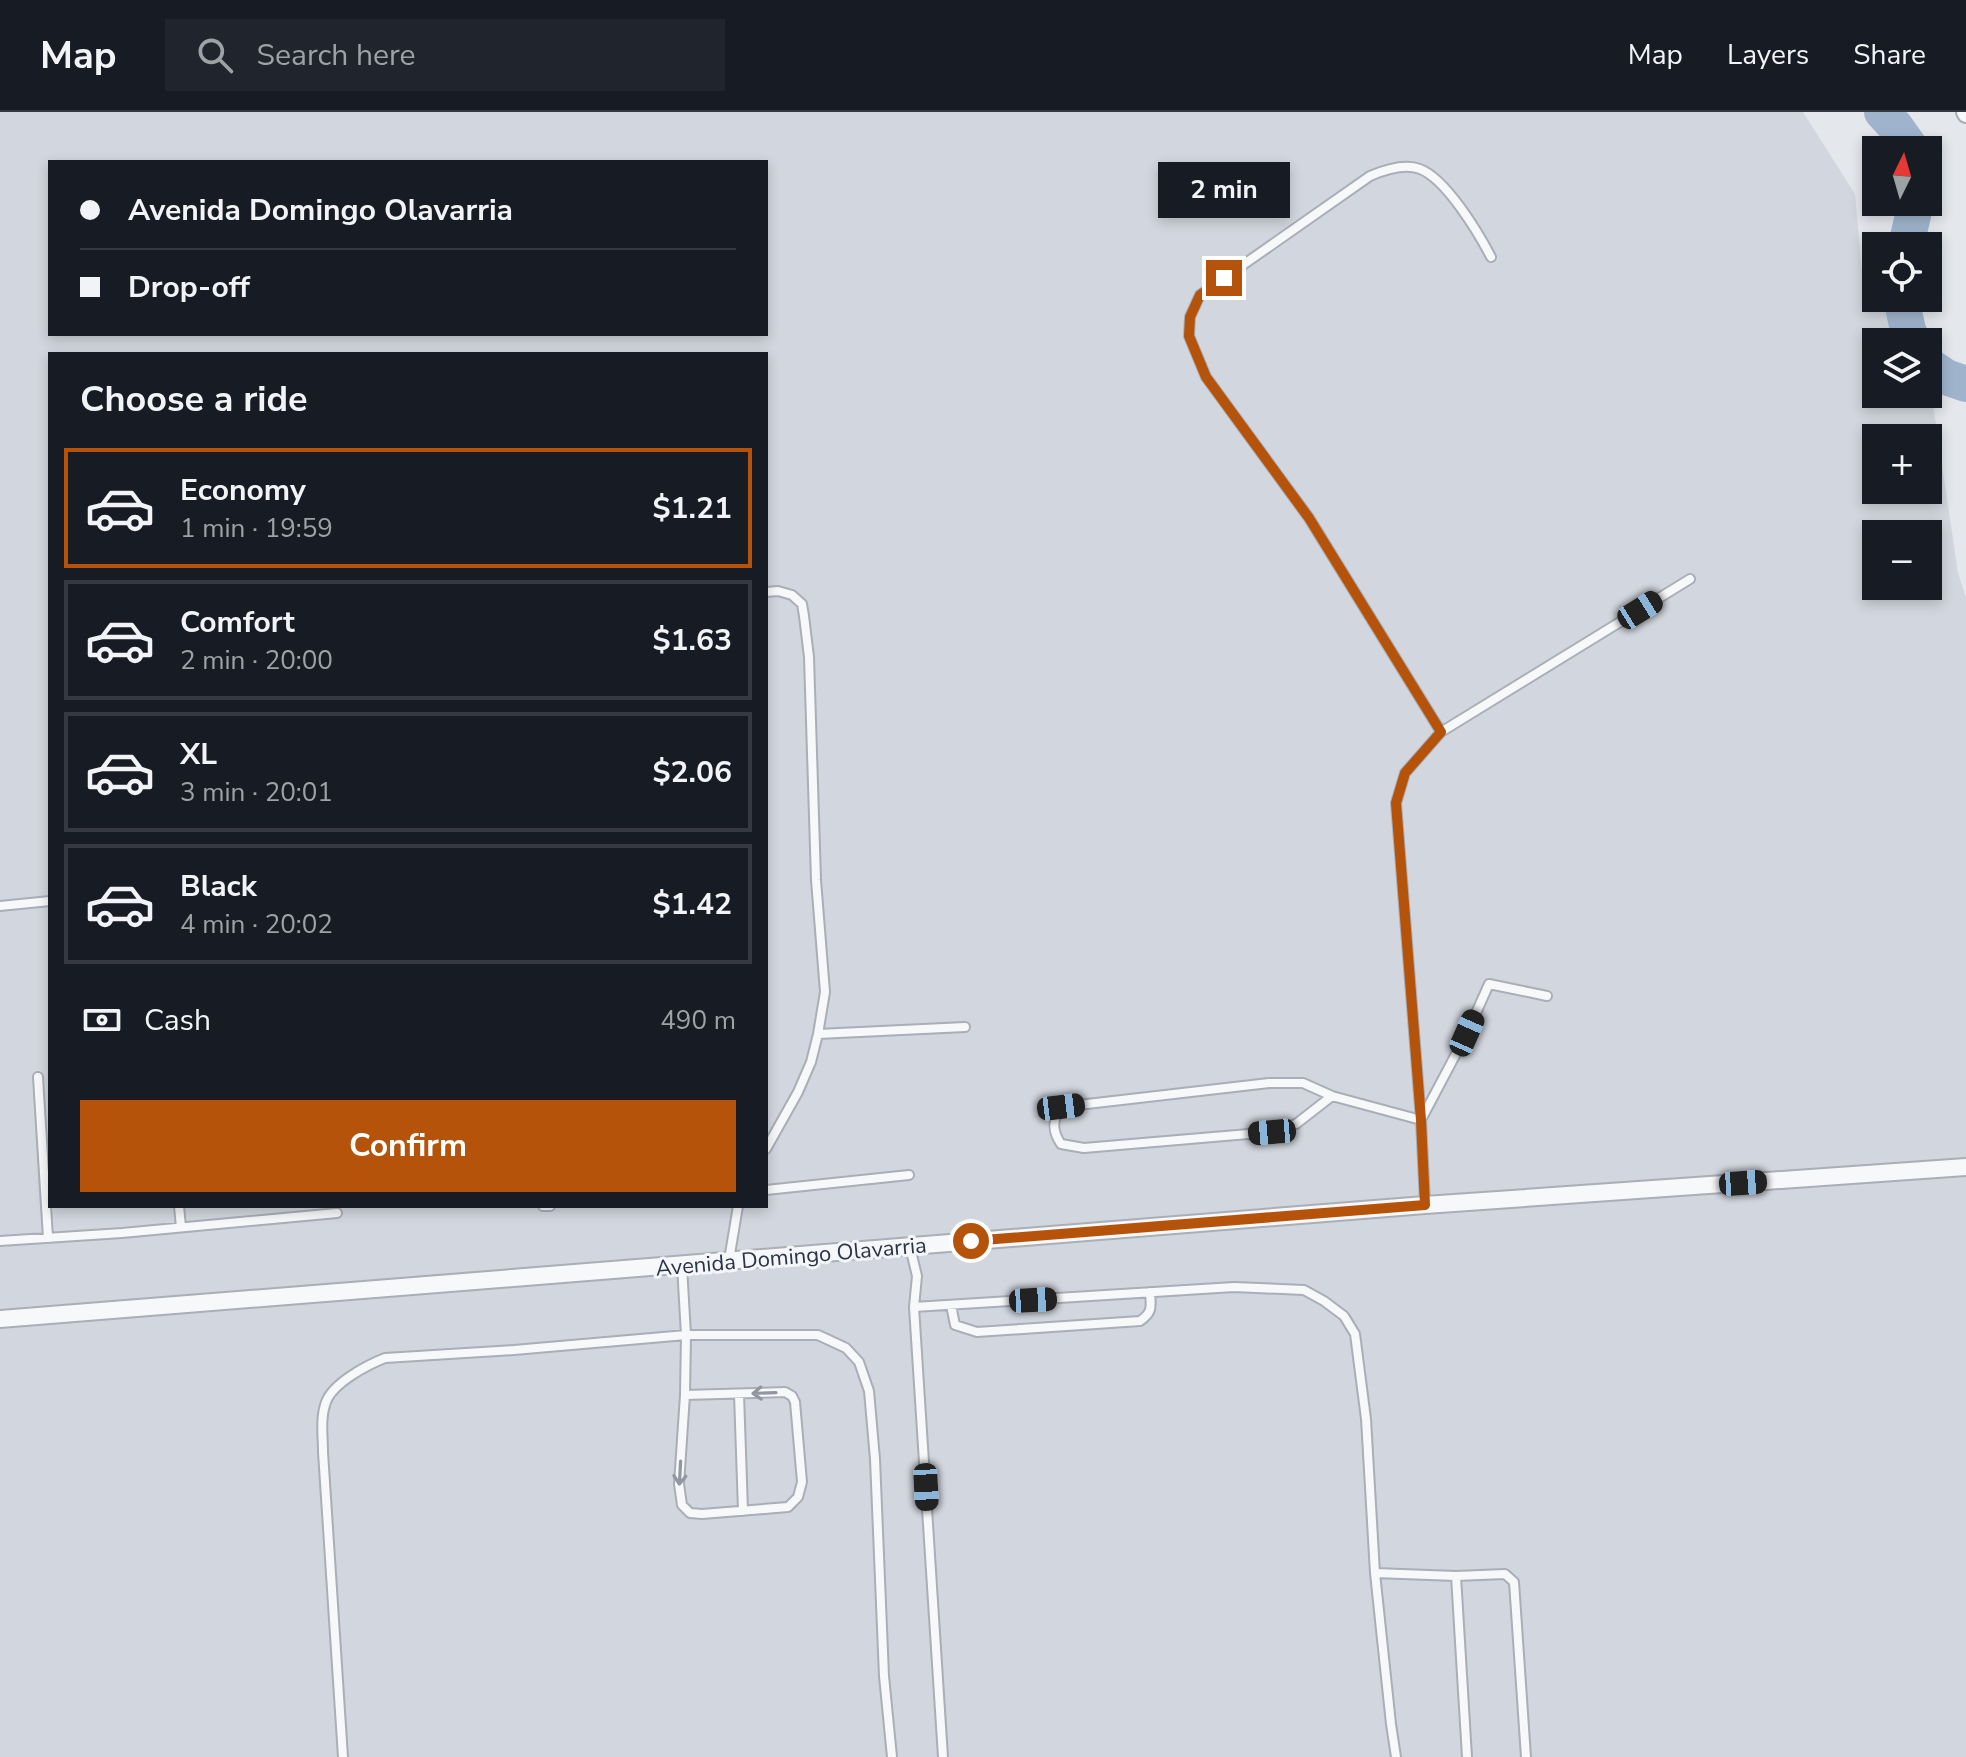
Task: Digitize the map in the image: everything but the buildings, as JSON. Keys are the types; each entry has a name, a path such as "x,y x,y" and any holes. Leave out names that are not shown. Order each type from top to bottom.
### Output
{"street":[{"name":"Avenida Domingo Olavarria","path":"0,1319 1425,1205 1966,1167"}],"lane":[{"path":"1441,732 1309,518 1206,377 1189,336 1190,317 1200,295 1370,176 1388,168 1419,169 1438,181 1477,230 1491,257"},
{"path":"1425,1205 1396,803 1405,773 1441,732 1690,579"},
{"path":"768,592 792,595 802,604 804,616 809,657 816,880 825,992 811,1062 768,1145"},
{"path":"0,906 48,901"},
{"path":"1421,1120 1489,984 1547,996"},
{"path":"818,1034 965,1027"},
{"path":"38,1077 48,1238"},
{"path":"1332,1096 1296,1124 1272,1132 1084,1148 1061,1144 1054,1134 1054,1121 1061,1107 1269,1083 1303,1083 1332,1096 1421,1120"},
{"path":"768,1190 909,1175"},
{"path":"179,1208 181,1227"},
{"path":"729,1260 738,1208"},
{"path":"0,1241 337,1213"},
{"path":"910,1246 917,1276 914,1307 943,1757"},
{"path":"682,1266 686,1335 679,1484 682,1505 690,1513 702,1514 788,1507 798,1497 802,1482 792,1396 785,1392 685,1395"},
{"path":"914,1307 1234,1287 1304,1290 1344,1316 1355,1334 1366,1419 1375,1573 1396,1757"},
{"path":"951,1305 955,1325 977,1332 1140,1321 1148,1315 1150,1292"},
{"path":"343,1757 323,1452 322,1420 327,1399 341,1384 385,1358 686,1335 818,1335 846,1348 859,1362 869,1391 875,1459 884,1676 892,1757"},
{"path":"739,1394 743,1511"},
{"path":"1375,1573 1505,1574 1514,1582 1526,1757"},
{"path":"1456,1576 1467,1757"}],"shaded area":[{"path":"0,112 1803,112 1855,194 1862,312 1886,312 1895,328 1862,328 1862,408 1934,408 1936,424 1862,424 1862,504 1942,504 1942,465 1958,573 1966,598 1966,1757 0,1757"}],"waterway":[{"path":"1882,112 1902,136"},
{"path":"1909,232 1913,216"},
{"path":"1904,312 1908,328"},
{"path":"1942,374 1966,384"}],"route":[{"path":"971,1241 1425,1205 1396,803 1405,773 1441,732 1309,518 1206,377 1189,336 1190,317 1200,295 1224,278"}]}
